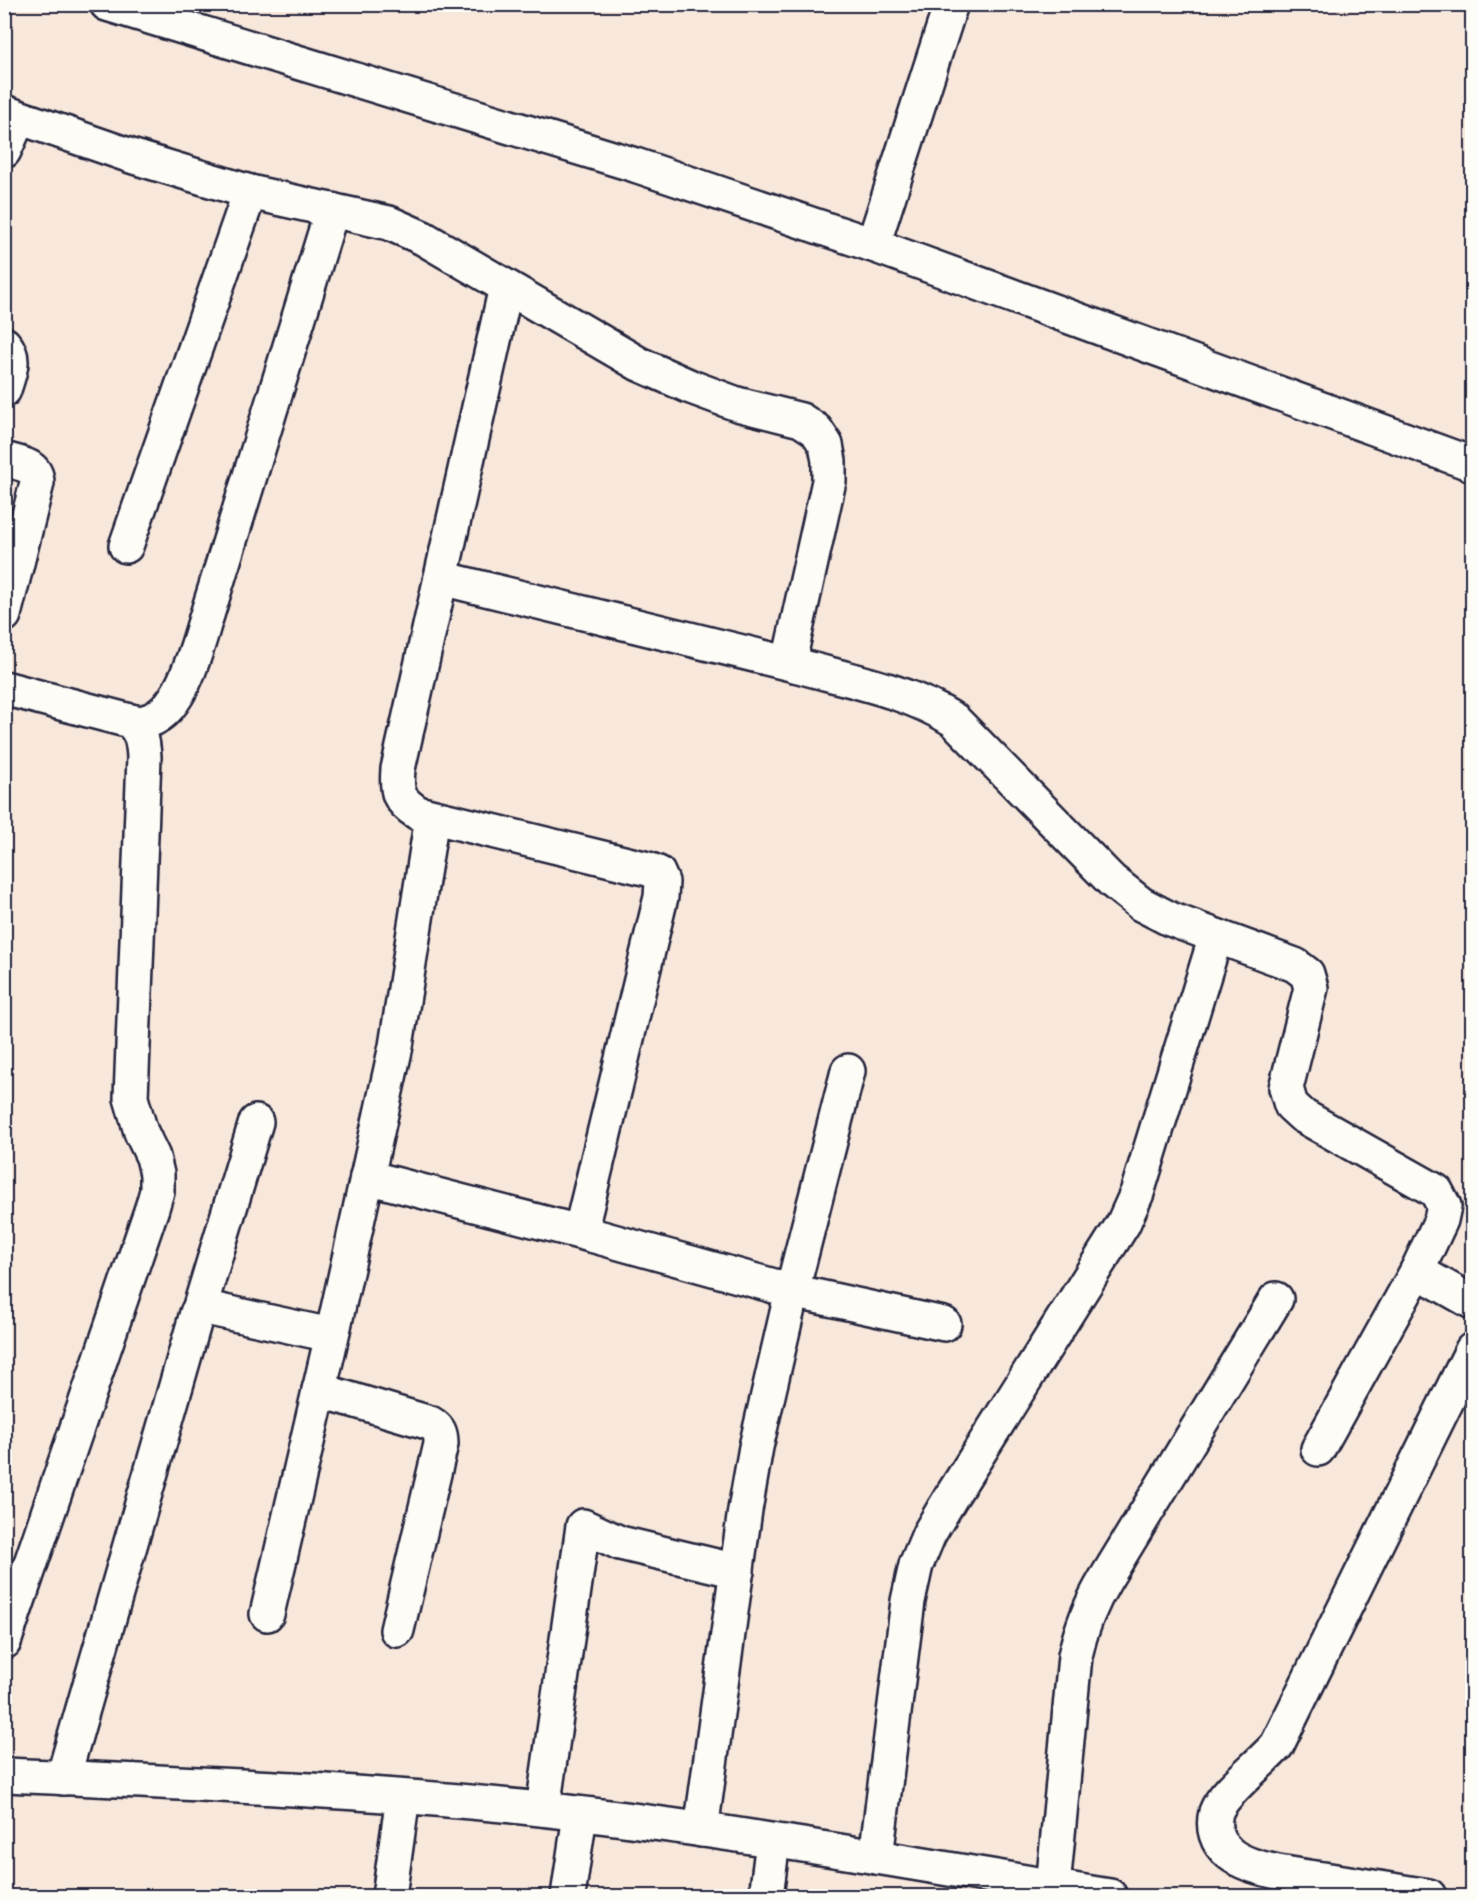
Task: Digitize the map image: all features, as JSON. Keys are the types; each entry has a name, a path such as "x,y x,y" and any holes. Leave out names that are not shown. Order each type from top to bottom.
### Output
{"street":[{"path":"107,4 635,165 873,246 1473,464"},
{"path":"873,246 951,4"},
{"path":"4,151 12,115 134,157 250,192 389,223 423,238 639,364 737,404 801,420 816,430 826,445 830,461 829,481 792,648 795,665"},
{"path":"126,546 250,192"},
{"path":"4,688 130,721 144,722 155,718 167,709 177,696 207,615 332,210"},
{"path":"506,287 398,769 397,787 403,803 418,813 648,869 658,873 662,882 661,897 584,1217 585,1226 591,1235"},
{"path":"4,344 11,353 12,362 4,390"},
{"path":"4,459 33,468 37,475 37,483 4,615"},
{"path":"441,578 795,665 917,700 954,720 1112,880 1141,904 1170,920 1295,965 1307,974 1311,988 1286,1088 1291,1105 1303,1116 1436,1191 1444,1206 1441,1220 1417,1271 1318,1449"},
{"path":"4,1642 157,1191 157,1174 153,1157 141,1132 131,1098 144,757 142,738 130,721"},
{"path":"267,1614 396,1046 432,817"},
{"path":"876,1857 908,1601 916,1565 929,1534 951,1497 1123,1224 1137,1193 1216,936"},
{"path":"701,1830 745,1510 756,1447 792,1291 848,1071"},
{"path":"63,1778 256,1122"},
{"path":"367,1177 591,1235 792,1291 944,1324"},
{"path":"1417,1271 1473,1302"},
{"path":"1068,1892 1075,1656 1082,1627 1091,1604 1105,1580 1276,1299"},
{"path":"200,1310 206,1308 326,1334 333,1331"},
{"path":"1429,1896 1276,1871 1251,1864 1230,1854 1217,1840 1214,1826 1217,1810 1227,1795 1277,1745 1473,1350"},
{"path":"319,1390 430,1423 437,1427 441,1435 441,1444 397,1630"},
{"path":"543,1809 583,1526 620,1543 737,1571"},
{"path":"4,1775 340,1791 543,1809 773,1840 1068,1892 1110,1896"},
{"path":"389,1896 403,1797"},
{"path":"568,1896 580,1815"},
{"path":"766,1896 773,1840"}]}
